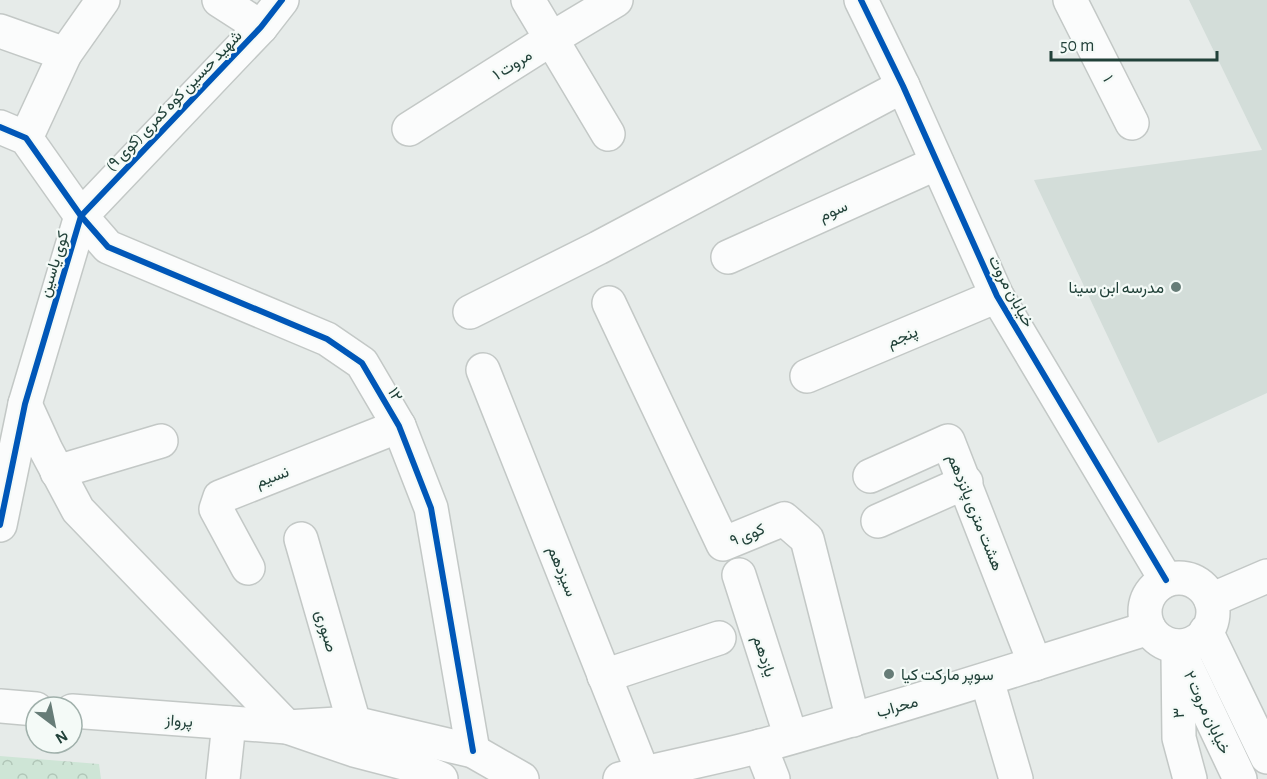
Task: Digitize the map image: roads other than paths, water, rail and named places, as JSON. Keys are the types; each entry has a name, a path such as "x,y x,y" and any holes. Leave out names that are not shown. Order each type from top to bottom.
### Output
{"street":[{"path":"13,132 103,0"},
{"path":"219,0 261,27"},
{"name":"شهید حسین کوه کمری (کوی ۹)","path":"81,216 261,27 282,0"},
{"path":"528,0 608,134"},
{"name":"مروت ۱","path":"409,129 616,0"},
{"name":"خیابان مروت","path":"861,0 903,86 997,296 1166,580"},
{"name":"۱","path":"1070,0 1132,123"},
{"path":"0,31 65,54"},
{"path":"470,312 598,248 903,86"},
{"name":"کوی یاسین","path":"0,525 25,404 81,216 13,132"},
{"name":"سوم","path":"728,256 938,163"},
{"name":"۱۲","path":"81,216 108,247 327,339 362,363 399,426 431,508 473,751"},
{"name":"پنجم","path":"807,376 997,296"},
{"name":"کوی ۹","path":"609,303 723,544 784,519 807,539 853,720"},
{"name":"سیزدهم","path":"483,370 604,676 633,777"},
{"path":"25,404 78,510 287,727 354,750 404,763 441,779"},
{"name":"نسیم","path":"248,568 216,509 220,497 399,426"},
{"path":"57,472 161,441"},
{"name":"هشت متری پانزدهم","path":"870,476 948,441 966,482 1035,664"},
{"path":"878,521 966,482"},
{"name":"صبوری","path":"301,539 354,723"},
{"name":"یازدهم","path":"739,575 790,737"},
{"path":"1209,616 1267,576"},
{"path":"1177,577 1188,578 1198,583 1206,591 1209,616 1199,639 1177,646 1156,637 1145,617 1145,606 1156,586 1177,577"},
{"name":"خیابان مروت ۲","path":"1209,616 1267,757"},
{"name":"محراب","path":"633,777 760,746 853,720 1149,628"},
{"path":"604,676 719,638"},
{"name":"خیابان مروت ۲","path":"1177,646 1240,779"},
{"name":"۳","path":"1177,646 1179,738 1190,779"},
{"path":"987,680 1016,779"},
{"path":"0,706 24,708"},
{"name":"پرواز","path":"84,712 287,727"},
{"path":"223,779 229,723"},
{"path":"287,727 354,723 473,751 522,779"},
{"path":"760,746 773,779"}],"place":[{"name":"مدرسه ابن سینا","path":"1176,287"},
{"name":"سوپر مارکت کیا","path":"889,674"}]}
